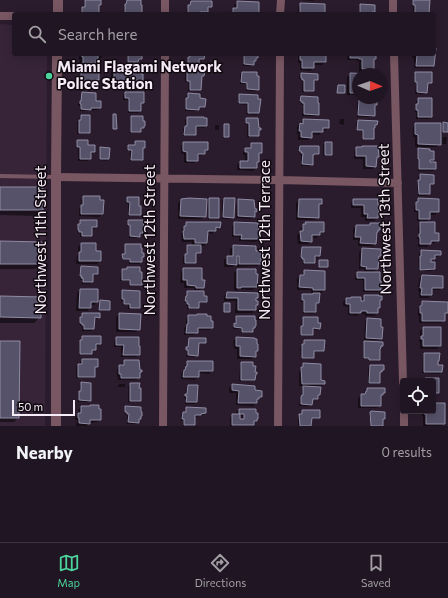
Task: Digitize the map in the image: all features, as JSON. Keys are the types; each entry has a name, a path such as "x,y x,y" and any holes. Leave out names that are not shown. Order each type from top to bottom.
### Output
{"street":[{"path":"58,0 58,12"},
{"path":"165,0 165,12"},
{"path":"280,0 280,12"},
{"path":"393,0 393,12"},
{"path":"0,16 12,16"},
{"name":"Northwest 11th Street","path":"56,426 57,56"},
{"name":"Northwest 12th Street","path":"163,426 165,56"},
{"name":"Northwest 12th Terrace","path":"278,426 280,56"},
{"name":"Northwest 13th Street","path":"394,56 403,378"},
{"path":"56,177 398,183"},
{"path":"404,414 404,426"}],"lane":[{"path":"0,176 56,177"}],"shaded area":[{"path":"0,24 12,25 12,56 47,56 45,426 0,426"}],"building":[{"path":"85,0 101,0 99,12 82,12 82,7 85,7"},
{"path":"127,0 141,0 142,12 125,12"},
{"path":"413,0 430,0 429,12 415,12 415,5 413,5"},
{"path":"191,1 212,1 212,7 208,7 208,12 188,12 188,5 190,5"},
{"path":"237,1 259,2 259,12 233,12 233,8 237,8"},
{"path":"300,3 325,4 325,12 300,12"},
{"path":"360,4 375,5 375,12 360,12"},
{"path":"98,56 98,60 96,60 96,63 83,63 82,57"},
{"path":"128,56 142,56 142,59 139,59 138,62 128,62"},
{"path":"205,56 204,59 199,59 199,65 188,65 188,57"},
{"path":"244,56 258,56 256,61 254,61 254,65 244,64"},
{"path":"300,56 326,56 326,62 314,62 314,68 302,68 302,60 300,60"},
{"path":"350,56 376,56 376,59 374,59 374,68 362,68 362,59 350,58"},
{"path":"417,56 435,56 434,66 416,66"},
{"path":"82,68 99,68 99,80 94,80 94,85 81,85"},
{"path":"114,68 132,68 132,70 141,70 141,74 143,74 143,88 119,87 119,85 114,85"},
{"path":"187,70 205,70 204,76 202,76 201,90 190,90 190,81 187,81"},
{"path":"242,72 257,72 257,76 259,76 259,90 247,89 247,83 241,82"},
{"path":"415,72 432,72 432,83 428,83 427,93 417,92"},
{"path":"301,73 318,74 318,80 314,80 314,91 304,91 304,80 301,78"},
{"path":"350,73 352,73 352,93 350,93"},
{"path":"338,85 345,85 345,93 337,93"},
{"path":"82,92 96,93 96,101 101,101 101,108 91,108 91,110 81,109 80,101"},
{"path":"125,92 144,92 144,103 141,103 141,111 129,111 129,98 125,98"},
{"path":"188,93 200,94 200,98 206,99 205,107 199,107 199,110 186,109 186,98 188,98"},
{"path":"239,94 258,95 258,99 261,99 259,113 248,113 248,103 239,103"},
{"path":"301,96 318,97 319,115 304,114 304,103 300,101"},
{"path":"418,98 432,98 432,117 418,117 416,104 418,104"},
{"path":"359,104 377,104 375,105 375,116 358,115"},
{"path":"113,114 116,114 117,129 113,129"},
{"path":"81,115 90,115 90,133 79,133 79,120 81,120"},
{"path":"131,116 143,116 145,126 144,128 141,128 141,132 131,132"},
{"path":"187,117 207,118 207,126 196,126 196,135 184,135 185,126 187,126"},
{"path":"246,118 258,118 259,128 261,128 261,130 259,130 259,136 249,136 249,123 246,123"},
{"path":"303,119 329,120 329,128 323,128 323,132 312,132 312,138 301,137 301,131 299,131 300,123 303,124"},
{"path":"358,120 378,121 374,128 374,139 363,139 363,130 357,130"},
{"path":"443,122 448,123 448,132 443,132"},
{"path":"415,123 441,123 441,145 418,144 418,135 415,134"},
{"path":"224,124 229,124 229,137 224,137"},
{"path":"77,140 88,140 88,145 95,145 95,152 91,152 91,159 80,159 80,147 77,147"},
{"path":"135,141 145,141 145,148 143,148 143,160 131,160 132,150 128,150 128,145 135,145"},
{"path":"183,142 208,142 208,150 205,150 205,154 198,154 198,161 187,161 187,152 183,151"},
{"path":"325,142 332,142 332,155 325,155"},
{"path":"251,143 262,143 262,153 259,153 257,168 240,168 240,161 248,161 248,152 245,152 245,148 251,148"},
{"path":"300,146 319,146 319,154 313,155 313,165 302,164 303,153 299,151"},
{"path":"378,146 379,157 377,157 376,167 366,166 366,156 356,156 356,147"},
{"path":"100,147 110,148 109,159 100,159"},
{"path":"418,148 430,149 430,151 434,151 434,160 430,160 430,162 436,162 436,169 419,169"},
{"path":"420,174 434,175 434,184 430,184 430,194 419,194 418,180 420,180"},
{"path":"0,187 43,187 43,210 0,210"},
{"path":"83,196 100,196 100,200 104,200 103,214 81,214"},
{"path":"127,197 139,197 141,215 129,215 130,203 127,202"},
{"path":"209,198 219,198 219,218 209,218"},
{"path":"224,198 235,198 234,218 223,217"},
{"path":"418,198 439,199 439,212 430,212 430,219 419,219 419,210 416,210 416,202 418,202"},
{"path":"181,199 207,199 206,217 180,216"},
{"path":"238,199 254,200 255,209 257,209 257,212 255,211 255,217 238,216"},
{"path":"299,199 322,199 322,204 319,204 319,218 298,217"},
{"path":"353,199 378,199 378,218 367,218 368,214 364,214 364,205 353,205"},
{"path":"80,220 97,220 97,227 92,227 92,236 82,236 82,232 79,232 78,224 80,224"},
{"path":"128,220 143,220 144,231 143,233 140,233 140,237 130,236 130,225 128,225"},
{"path":"186,222 221,222 220,228 216,227 216,231 208,231 207,243 195,243 195,239 184,239 183,231 184,226 186,226"},
{"path":"234,222 258,223 260,239 241,239 242,235 234,235"},
{"path":"305,222 324,222 324,232 320,232 320,235 312,235 312,242 301,241 300,231 303,231 303,224 306,224"},
{"path":"420,222 435,222 435,233 439,233 439,241 431,241 431,244 420,244"},
{"path":"370,223 380,223 380,230 377,232 376,244 360,243 361,237 355,237 356,225 370,225"},
{"path":"0,241 42,242 42,264 0,264"},
{"path":"81,243 96,243 96,251 101,251 101,261 79,261"},
{"path":"125,244 141,244 142,253 144,253 142,262 130,262 130,259 123,259 122,254 125,254"},
{"path":"187,245 201,245 201,253 196,253 196,263 185,263"},
{"path":"233,245 256,246 256,251 261,251 261,264 239,264 239,256 237,256 237,265 227,264 227,256 233,256"},
{"path":"302,247 321,247 320,256 315,256 315,263 304,263 304,259 301,257"},
{"path":"362,248 381,249 378,269 366,269 367,267 361,266"},
{"path":"421,250 441,251 441,255 435,255 435,259 431,259 431,262 435,262 435,269 420,270"},
{"path":"319,260 328,260 328,267 319,267"},
{"path":"81,266 98,267 98,274 93,274 93,282 83,282 83,278 81,278 82,276 80,276"},
{"path":"127,267 140,267 140,272 142,272 142,285 130,285 130,280 122,280 122,269 127,269"},
{"path":"183,268 202,268 202,280 205,280 204,288 196,288 196,286 187,285 187,280 183,280"},
{"path":"237,269 256,269 256,274 258,274 257,287 237,288"},
{"path":"304,270 325,271 325,290 313,290 313,288 299,287 300,275 304,275"},
{"path":"357,272 380,272 381,290 365,290 365,278 357,278"},
{"path":"422,275 443,276 443,288 432,288 432,295 421,295 422,288 420,288"},
{"path":"80,289 98,289 98,302 91,302 91,308 79,308"},
{"path":"122,290 140,291 140,308 130,308 130,304 124,304 124,299 122,299"},
{"path":"187,291 204,291 204,296 207,296 207,302 199,302 199,308 189,308 189,304 185,301"},
{"path":"227,292 258,293 258,298 256,298 256,301 258,301 258,305 256,305 256,310 238,310 238,298 226,298"},
{"path":"320,293 319,303 316,303 316,312 304,312 304,300 302,300 302,294"},
{"path":"364,295 382,296 378,313 367,313 367,311 361,311 361,313 350,313 350,304 346,304 346,298 361,297 361,301 364,301"},
{"path":"0,296 41,297 41,318 0,317"},
{"path":"100,300 110,301 110,310 99,310"},
{"path":"422,301 448,302 448,313 445,313 445,321 422,321 420,306 422,305"},
{"path":"224,303 230,303 230,312 224,312"},
{"path":"82,313 100,313 100,318 95,317 94,329 84,329 84,325 80,323"},
{"path":"119,313 141,314 140,330 119,329"},
{"path":"207,314 207,316 211,316 213,328 198,328 198,333 186,333 188,315"},
{"path":"236,316 255,316 256,326 253,328 253,332 242,332 242,328 234,327 234,323 236,324"},
{"path":"303,317 318,317 318,323 321,323 320,329 313,328 313,335 301,335"},
{"path":"367,318 381,319 381,327 383,327 382,339 366,338"},
{"path":"423,327 441,327 441,346 423,346 423,339 421,339 421,336 423,336"},
{"path":"82,336 101,336 101,344 96,344 96,350 92,350 92,354 80,354 80,340 82,340"},
{"path":"116,337 139,337 140,355 123,355 124,345 116,345"},
{"path":"236,337 257,339 258,351 256,351 256,357 240,356 240,346 236,346"},
{"path":"189,338 206,338 206,343 199,343 198,356 188,355 188,350 186,350 186,347 188,347"},
{"path":"304,340 325,340 324,351 314,351 314,358 302,358 302,344 304,344"},
{"path":"0,341 20,341 19,418 0,418"},
{"path":"364,341 383,342 383,346 381,346 380,349 380,360 369,360 369,358 364,358"},
{"path":"424,353 440,353 438,365 443,365 442,372 424,372"},
{"path":"82,359 98,359 98,367 95,367 95,377 78,377 78,364 82,364"},
{"path":"124,360 139,360 140,370 142,370 142,372 140,372 140,378 121,378 121,374 119,374 119,365 124,365"},
{"path":"187,361 213,361 213,371 199,371 199,377 183,377 184,370 187,366"},
{"path":"241,362 253,362 253,366 256,366 255,372 257,372 255,380 241,380"},
{"path":"303,363 321,364 321,380 325,381 325,384 302,384 301,367 303,367"},
{"path":"370,365 384,365 384,370 380,372 380,383 369,383"},
{"path":"436,378 439,378 439,393 436,393"},
{"path":"81,382 91,383 91,401 79,400"},
{"path":"130,383 140,383 139,388 141,388 141,401 130,401"},
{"path":"232,384 255,386 255,390 262,391 262,397 257,399 257,403 238,403 239,391 232,390"},
{"path":"188,385 198,385 197,402 186,402 187,396 185,396 185,394 187,394"},
{"path":"303,386 321,387 318,399 313,399 312,405 301,404"},
{"path":"367,388 385,388 385,393 381,395 381,406 361,406 361,394 365,394"},
{"path":"436,403 445,403 445,424 426,424 426,414 436,414"},
{"path":"99,405 99,409 101,409 101,420 90,420 90,424 79,423 78,413 81,413 81,406"},
{"path":"125,406 141,407 142,416 141,419 139,419 139,423 128,422 129,414 125,412"},
{"path":"186,407 206,408 206,413 195,415 195,425 184,425 184,419 182,419 183,412 186,412"},
{"path":"239,409 256,409 258,419 257,421 254,421 254,425 232,425 232,414 239,414","holes":["240,414 244,414 244,419 240,419"]},
{"path":"302,410 320,410 320,418 312,418 311,426 300,426 299,414 302,414"},
{"path":"371,411 385,412 383,426 371,426"}],"place":[{"name":"Miami Flagami Network Police Station","path":"49,76"}]}
